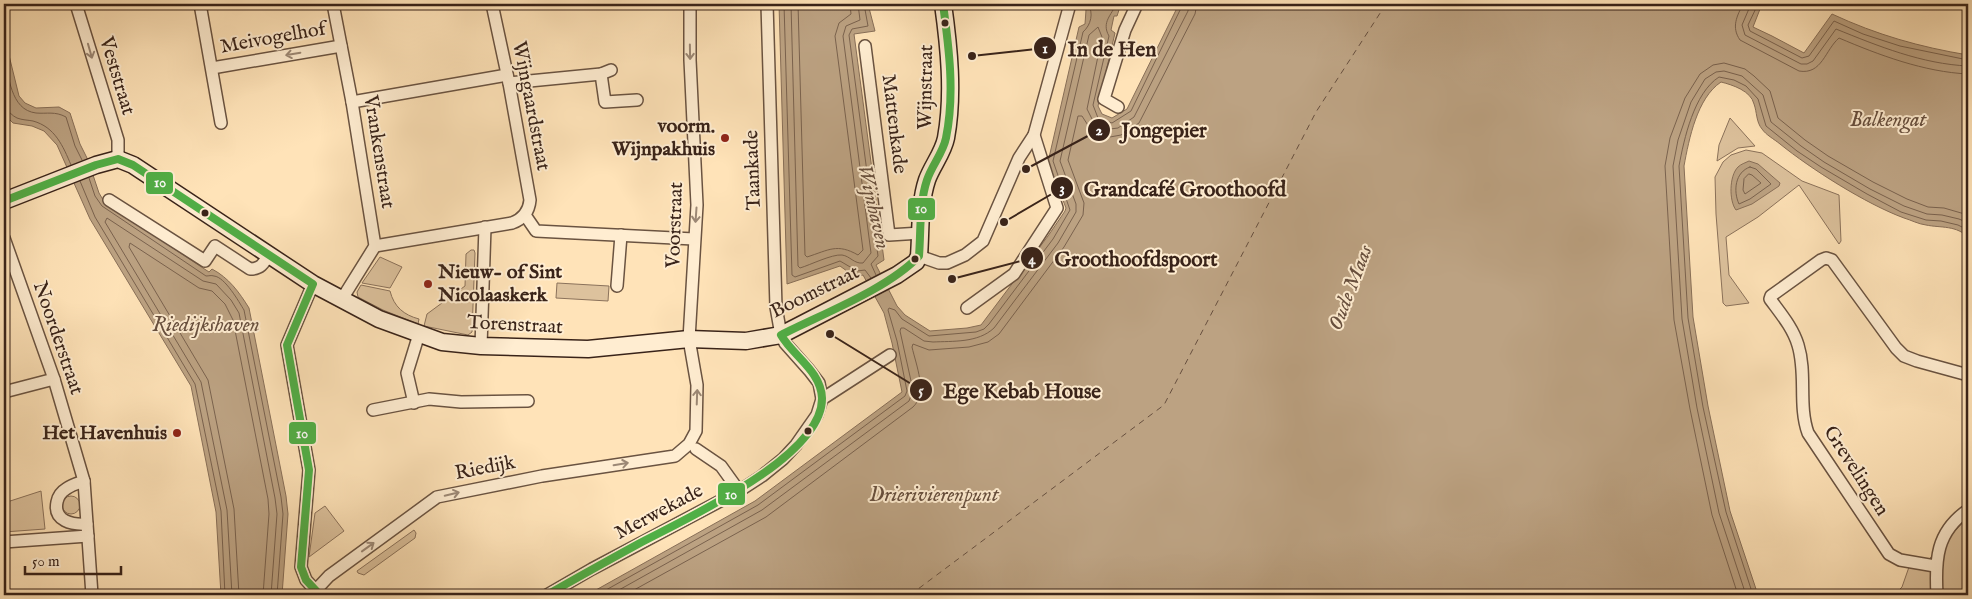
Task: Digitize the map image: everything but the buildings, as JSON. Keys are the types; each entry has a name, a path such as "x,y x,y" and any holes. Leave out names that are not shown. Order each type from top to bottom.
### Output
{"street":[{"name":"Veststraat","path":"76,4 118,140 118,159"},
{"path":"200,4 221,123"},
{"name":"Vrankenstraat","path":"333,4 352,102 375,246"},
{"name":"Wijngaardstraat","path":"492,4 530,200 524,215"},
{"name":"Voorstraat","path":"690,4 690,65 696,205 689,340 697,385 696,431 692,446"},
{"name":"Taankade","path":"767,4 776,301 781,334"},
{"name":"Wijnstraat","path":"919,256 921,207 927,180 946,140 950,104 949,38 943,4"},
{"path":"919,256 938,263 947,263 965,255 982,241 1019,158 1034,135 1070,4"},
{"path":"1118,107 1104,99 1125,30 1137,4"},
{"name":"Meivogelhof","path":"212,68 341,46"},
{"name":"Mattenkade","path":"865,46 889,235 920,233"},
{"path":"352,102 508,79 606,72 605,102 637,100"},
{"path":"967,308 1014,274 1058,208 1034,135"},
{"path":"4,201 66,176 118,159"},
{"name":"Torenstraat","path":"118,159 133,165 313,284 379,319 442,342 481,346 588,349 689,340"},
{"path":"109,200 205,261 215,246 250,269 257,269 264,263 268,255"},
{"path":"342,299 375,246 484,226 512,223 524,215 536,231 694,239"},
{"path":"481,346 484,226"},
{"path":"617,286 621,235"},
{"name":"Noorderstraat","path":"4,238 54,379 84,481 92,595"},
{"name":"Boomstraat","path":"689,340 746,341 781,334 908,268 916,262 919,256"},
{"name":"Grevelingen","path":"1935,566 1900,560 1889,554 1808,433 1802,413 1802,378 1799,348 1795,335 1770,299 1771,296 1821,260 1826,258 1832,260 1896,348 1904,356 1968,375"},
{"path":"313,284 287,346 310,470 301,566 306,580 318,593"},
{"path":"414,403 406,373 419,334"},
{"path":"781,334 785,343 819,383 822,400 890,355"},
{"path":"4,392 54,379"},
{"path":"373,410 429,399 462,402 528,401"},
{"name":"Merwekade","path":"548,595 762,476 783,459 796,445 817,415 822,400"},
{"path":"692,446 721,466 738,490"},
{"name":"Riedijk","path":"318,593 329,576 437,498 542,476 675,456 692,446"},
{"path":"84,481 66,488 58,497 56,505 57,514 61,519 79,524 87,524"},
{"path":"1937,595 1935,566 1943,537 1951,525 1968,510"},
{"path":"4,542 88,536"}],"shaded area":[{"path":"1730,118 1755,146 1738,148 1717,161 1719,145"},
{"path":"1746,150 1762,153 1802,181 1839,195 1841,241 1839,244 1799,185 1758,217 1726,237 1729,275 1749,303 1726,306 1723,303 1715,177 1723,162 1731,155"},
{"path":"474,250 475,253 472,332 468,335 424,326 427,314 465,286 466,254"},
{"path":"380,257 402,267 390,288 362,283"},
{"path":"557,283 609,286 608,301 556,298"},
{"path":"361,285 390,291 394,302 400,310 419,319 418,324 383,310 358,297 357,292"},
{"path":"41,491 45,529 4,532 4,503"},
{"path":"67,496 75,496 80,501 78,512 67,514 62,509 62,501"},
{"path":"325,506 344,531 309,557 315,513"},
{"path":"1967,518 1968,595 1894,595 1902,587 1909,567 1920,569"},
{"path":"414,530 416,533 415,538 364,575 358,573 357,571"}],"water":[{"path":"779,4 868,4 875,31 854,34 884,260 876,265 897,306 905,315 930,331 981,325 1065,211 1066,208 1048,162 1079,27 1085,24 1086,10 1083,8 1084,4 1121,4 1117,16 1114,16 1111,30 1115,33 1098,106 1102,114 1112,118 1127,109 1179,4 1762,4 1753,27 1804,53 1832,14 1865,28 1899,39 1968,55 1968,238 1954,229 1920,224 1889,212 1823,175 1764,131 1760,126 1752,99 1741,89 1721,82 1713,89 1700,108 1695,120 1684,166 1693,317 1708,406 1730,511 1758,595 587,595 755,501 902,392 884,313 863,275 855,277 840,266 787,284"},
{"name":"Riedijkshaven","path":"4,35 19,96 25,103 36,108 59,107 70,113 99,193 105,203 209,272 212,269 224,277 249,308 286,496 288,514 282,595 221,595 216,512 191,386 90,219 57,145 44,131 32,126 13,123 4,114"},
{"path":"1749,161 1758,164 1780,183 1779,186 1752,204 1736,210 1731,195 1733,176 1738,167"}],"ferry route":[{"path":"910,595 1164,405 1316,112 1386,4"}],"transit line":[{"name":"10","path":"547,595 640,543 688,519 748,484 777,463 800,442 816,420 822,398 817,380 781,335 873,290 906,268 919,256 921,208 924,189 945,143 949,121 951,88 943,4"},
{"name":"10","path":"4,201 96,165 118,159 133,165 313,284 287,345 309,470 301,567 306,580 320,595"}],"place":[{"name":"In de Hen","path":"972,56"},
{"name":"voorm. Wijnpakhuis","path":"725,138"},
{"name":"Jongepier","path":"1026,169"},
{"name":"Grandcafé Groothoofd","path":"1004,222"},
{"name":"Groothoofdspoort","path":"952,279"},
{"name":"Nieuw- of Sint Nicolaaskerk","path":"428,284"},
{"name":"Ege Kebab House","path":"830,334"},
{"name":"Het Havenhuis","path":"177,433"}],"water label":[{"name":"Balkengat","path":"1888,120"},
{"name":"Wijnhaven","path":"873,207"},
{"name":"Oude Maas","path":"1351,288"},
{"name":"Drierivierenpunt","path":"934,495"}]}
